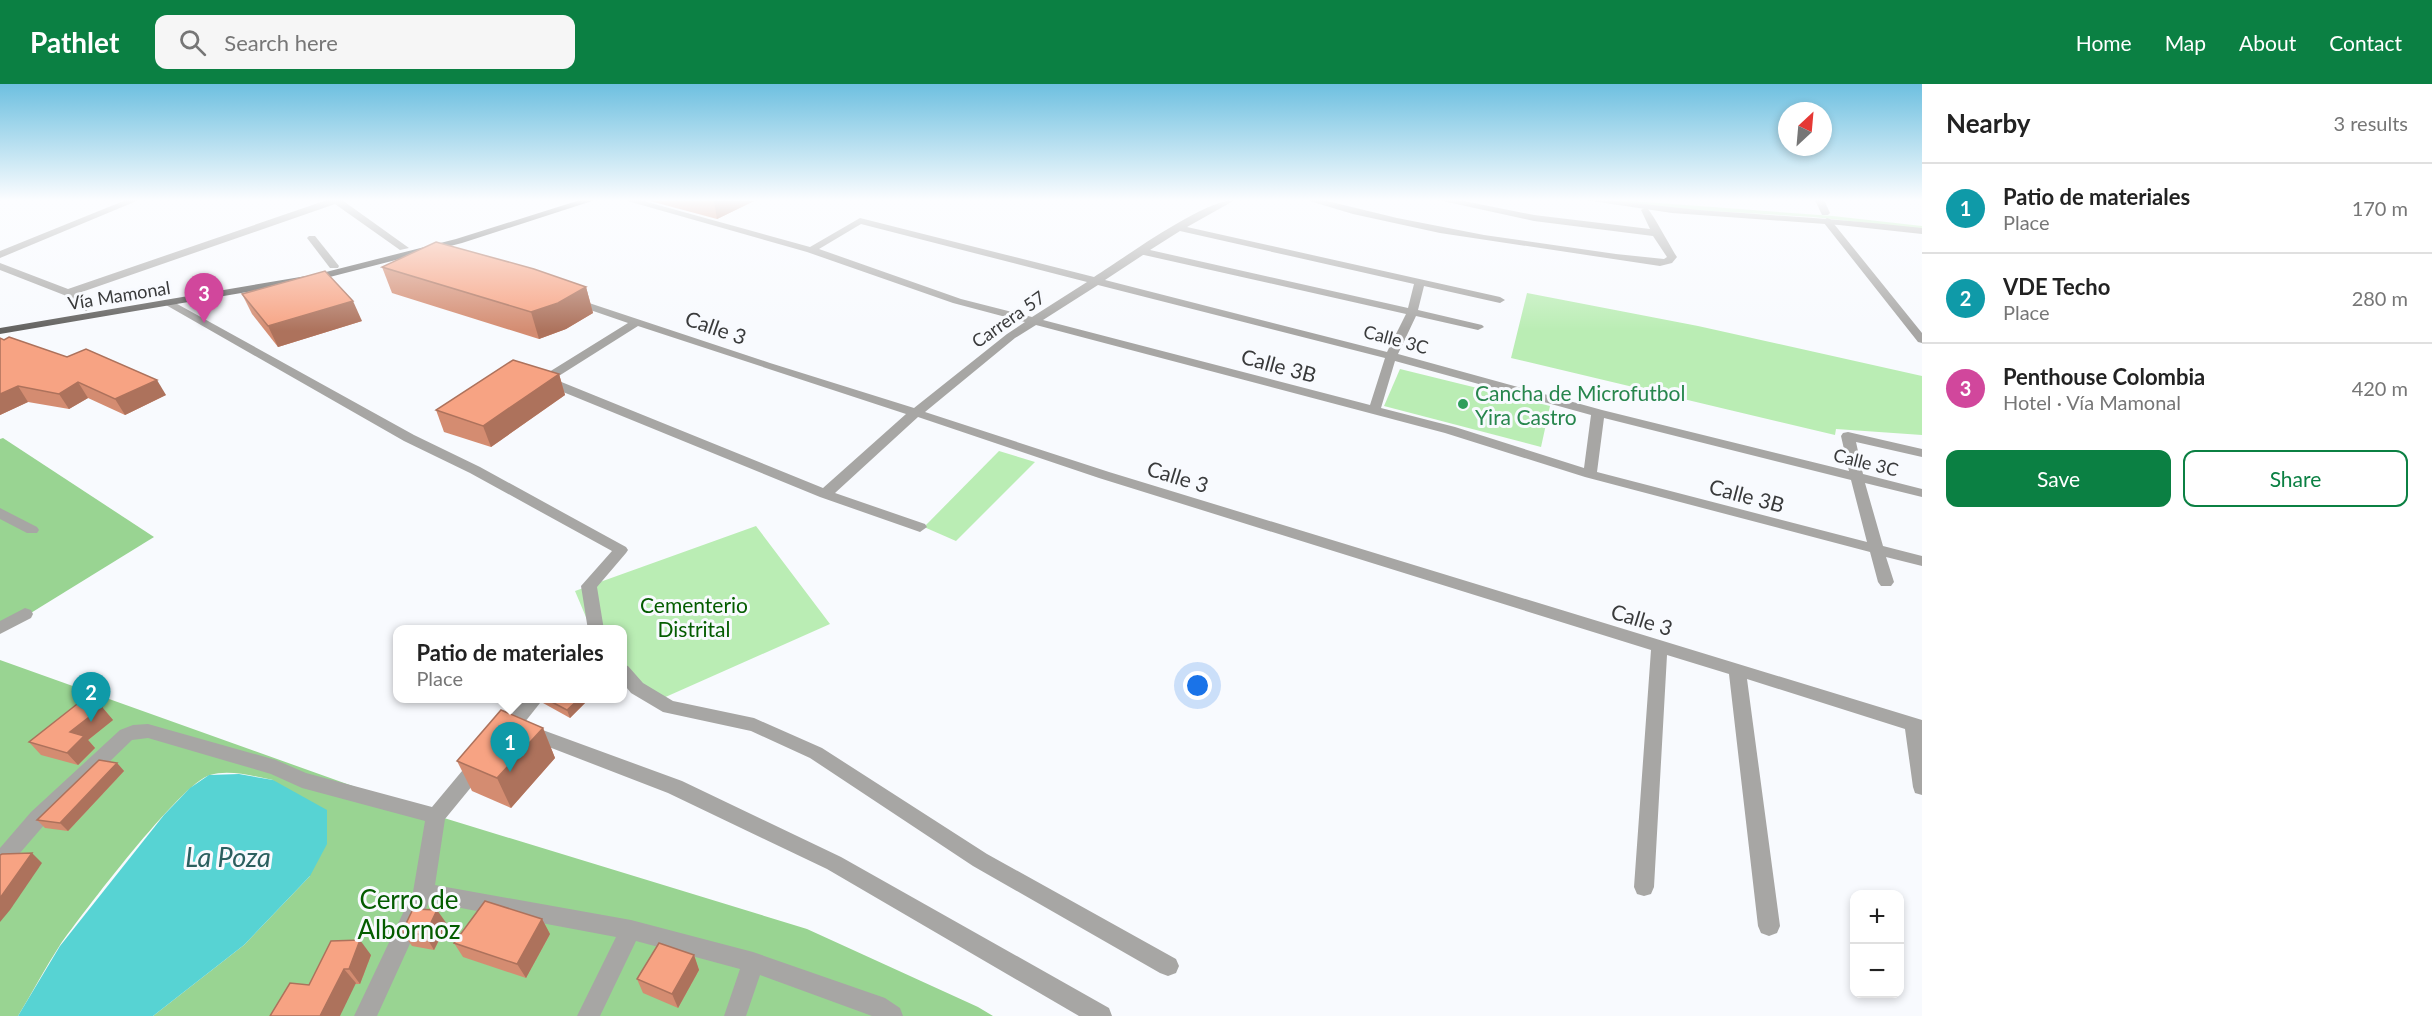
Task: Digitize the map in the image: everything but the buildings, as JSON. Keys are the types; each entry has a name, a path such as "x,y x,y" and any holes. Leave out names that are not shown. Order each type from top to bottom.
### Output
{"main road":[{"name":"Vía Mamonal","path":"0,321 241,284 334,266 419,243"},
{"name":"Vía Mamonal","path":"0,331 318,277 448,243"}],"street":[{"path":"0,255 29,243"},
{"path":"68,293 212,243"},
{"path":"316,243 334,266"},
{"path":"397,243 404,248"},
{"name":"Calle 3B","path":"787,243 957,301 1450,430 1590,474 1922,561"},
{"name":"Calle 3C","path":"811,250 822,243"},
{"name":"Calle 3C","path":"947,243 1391,356 1598,413 1922,494"},
{"name":"Carrera 57","path":"825,494 914,414 1011,336 1156,243"},
{"path":"1246,243 1500,300"},
{"path":"1515,243 1660,263 1672,257 1663,243"},
{"path":"1848,243 1917,329 1922,340"},
{"path":"426,250 448,258"},
{"path":"1144,252 1478,327"},
{"path":"0,266 68,293 86,308"},
{"path":"1374,411 1391,356 1412,313 1419,283"},
{"name":"Calle 3","path":"559,296 914,414 1917,726"},
{"path":"170,303 409,438 466,465 621,550 589,586 594,625"},
{"path":"637,322 545,380 825,494 920,526"},
{"path":"1590,474 1598,413"},
{"path":"1886,582 1875,550 1848,436 1922,453"},
{"path":"0,513 32,530"},
{"path":"0,628 25,614"},
{"path":"1644,887 1659,646"},
{"path":"1737,670 1769,926"},
{"path":"627,676 637,688 669,707 754,725 816,753 980,860 1168,966"},
{"path":"365,1016 423,892 436,816 533,703"},
{"path":"512,726 675,787 834,862 1101,1016"},
{"path":"1917,726 1922,787"},
{"path":"0,862 38,818 126,735 133,732 148,731 276,768 302,780 436,816"},
{"path":"423,892 631,930 753,962 877,1006 892,1016"},
{"path":"588,1016 631,930"},
{"path":"735,1016 753,962"}],"green space":[{"path":"1527,293 1698,326 1922,376 1922,435 1836,429 1835,435 1511,358"},
{"path":"1400,369 1550,406 1541,447 1384,406"},
{"path":"3,438 154,537 0,632 0,439"},
{"path":"999,451 1035,462 956,541 924,527"},
{"name":"Cementerio Distrital","path":"756,526 830,624 652,703 627,683 627,625 589,625 575,591"},
{"name":"Cerro de Albornoz","path":"0,660 431,814 807,929 993,1016 153,1016 244,945 310,876 273,780 241,774 217,773 196,784 177,801 109,880 60,945 18,1016 0,1016"}],"water":[{"name":"La Poza","path":"239,774 273,780 327,810 327,844 310,876 244,945 153,1016 18,1016 60,946 164,815 190,788 209,775"}],"place":[{"name":"Penthouse Colombia","path":"204,323"},
{"name":"Cancha de Microfutbol Yira Castro","path":"1463,404"},
{"name":"VDE Techo","path":"91,722"},
{"name":"Patio de materiales","path":"510,772"}]}
